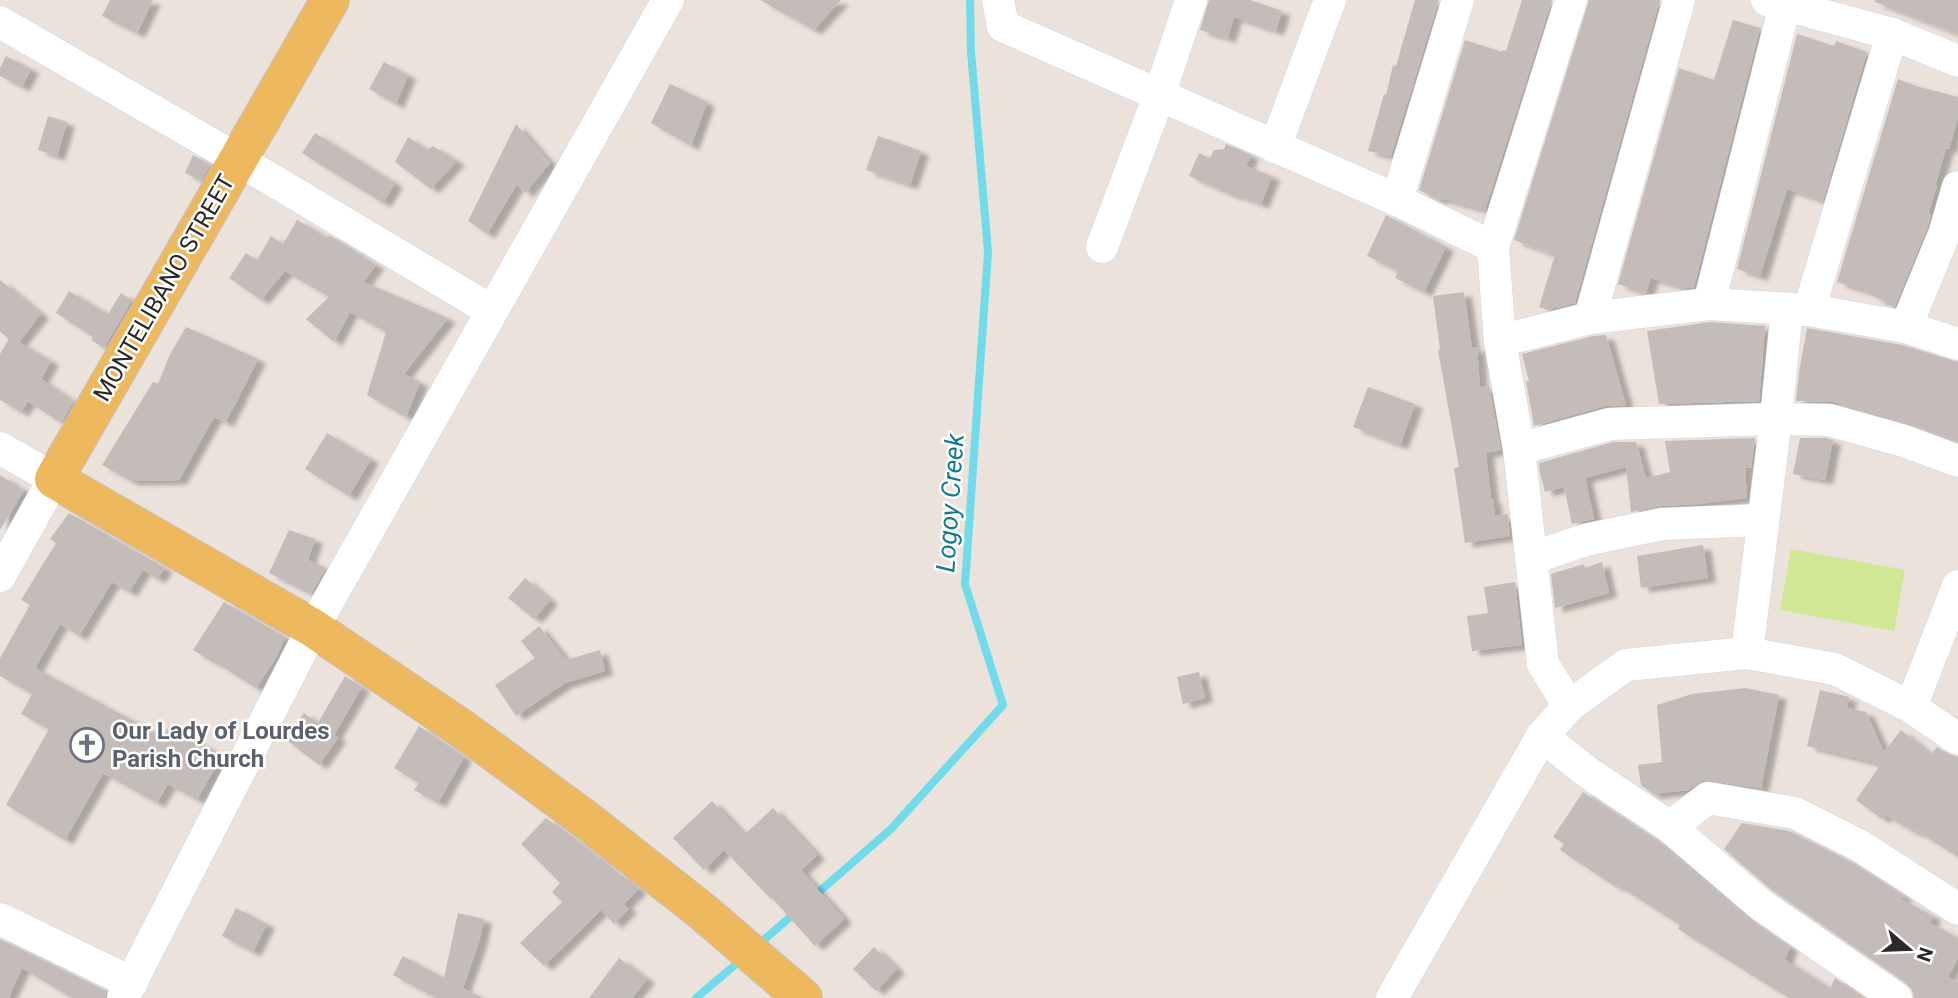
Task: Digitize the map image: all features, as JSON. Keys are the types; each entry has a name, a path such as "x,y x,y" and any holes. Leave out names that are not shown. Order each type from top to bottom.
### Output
{"main road":[{"name":"MONTELIBANO STREET","path":"54,479 330,0"},
{"path":"54,479 313,628 464,730 585,819 703,912 798,993"}],"street":[{"path":"0,919 128,990 313,628 668,0"},
{"path":"998,0 1003,26 1397,200 1493,247"},
{"path":"1102,247 1159,96 1191,0"},
{"path":"1275,147 1330,0"},
{"path":"1397,200 1458,0"},
{"path":"1569,706 1543,664 1520,449 1500,341 1493,247 1571,0"},
{"path":"1590,318 1679,0"},
{"path":"1709,304 1776,3 1892,34 1958,61"},
{"path":"0,22 492,311"},
{"path":"1747,653 1776,419 1798,309 1892,34"},
{"path":"1906,327 1952,234 1958,187"},
{"path":"1500,341 1590,318 1709,304 1798,309 1906,327 1958,344"},
{"path":"1520,449 1610,424 1829,420 1904,441 1958,460"},
{"path":"0,448 54,479"},
{"name":"MONTELIBANO STREET","path":"0,576 54,479"},
{"path":"1532,558 1585,540 1662,524 1763,520"},
{"path":"1911,708 1958,586"},
{"path":"1392,998 1542,736 1569,706 1626,666 1747,653 1835,669 1911,708 1958,739"},
{"path":"1542,736 1587,772 1670,827 1761,905 1896,998"},
{"path":"1670,827 1708,798 1795,813 1860,846 1958,909"}],"green space":[{"path":"1791,549 1905,570 1894,631 1780,610"}],"building":[{"path":"110,0 153,0 137,33 102,16"},
{"path":"760,0 841,0 814,30"},
{"path":"1209,0 1250,0 1282,11 1276,31 1234,17 1228,38 1200,30"},
{"path":"1415,0 1439,0 1391,156 1368,151 1393,65 1396,66"},
{"path":"1522,0 1552,0 1485,210 1440,198 1439,200 1419,190 1465,40 1506,51"},
{"path":"1589,0 1660,0 1575,303 1548,310 1539,307 1555,255 1514,240"},
{"path":"1958,0 1958,34 1875,2"},
{"path":"1733,20 1760,28 1694,287 1685,288 1651,278 1646,293 1618,284 1679,68 1714,80"},
{"path":"1797,34 1834,46 1836,41 1867,52 1823,201 1787,189 1760,276 1737,269"},
{"path":"6,56 31,69 22,87 0,76 0,68"},
{"path":"384,62 408,75 396,104 369,89"},
{"path":"1898,79 1958,97 1958,117 1935,186 1928,226 1895,306 1885,305 1886,301 1872,296 1873,293 1837,282"},
{"path":"670,84 707,102 691,146 651,123"},
{"path":"48,116 67,122 57,156 38,150"},
{"path":"516,124 550,163 525,193 517,184 487,234 468,221"},
{"path":"315,133 395,183 383,203 302,153"},
{"path":"878,136 921,151 910,185 866,170"},
{"path":"408,137 427,150 433,146 457,161 431,189 395,162"},
{"path":"1226,144 1251,155 1246,166 1272,176 1261,204 1189,176 1199,153 1210,158 1214,150 1224,149"},
{"path":"193,155 210,165 201,181 185,173"},
{"path":"1386,215 1446,247 1424,292 1395,278 1398,271 1367,256"},
{"path":"297,220 328,238 329,235 376,265 364,282 448,318 404,374 420,382 406,417 367,395 386,332 350,312 334,342 306,319 329,297 285,271 261,300 229,278 246,253 257,260 271,236 283,244"},
{"path":"0,280 41,314 19,342 51,361 41,379 74,401 61,423 28,401 21,412 0,400 0,354 9,339 0,332"},
{"path":"69,291 108,314 121,293 132,300 104,348 91,340 93,337 56,313"},
{"path":"1464,292 1472,348 1477,347 1480,387 1489,386 1501,450 1486,453 1491,499 1495,516 1508,514 1510,536 1465,543 1454,468 1459,467 1438,350 1433,296"},
{"path":"1710,322 1765,326 1759,401 1659,404 1647,331"},
{"path":"186,327 258,359 226,422 214,417 179,480 131,481 102,465 153,382 158,384 170,354"},
{"path":"1807,328 1902,345 1958,362 1958,441 1909,423 1834,402 1796,401"},
{"path":"1606,335 1626,405 1605,406 1534,426 1526,381 1529,381 1522,354"},
{"path":"1368,387 1415,404 1400,445 1353,427"},
{"path":"327,433 371,459 349,496 305,469"},
{"path":"1755,438 1751,468 1745,468 1747,498 1661,506 1631,512 1626,467 1585,478 1594,519 1572,524 1564,487 1545,492 1540,473 1539,463 1613,442 1636,442 1646,478 1670,472 1665,441"},
{"path":"1800,438 1833,440 1825,480 1793,474"},
{"path":"0,475 24,490 0,530"},
{"path":"69,513 165,568 157,579 143,570 129,592 112,582 79,636 60,624 35,668 163,737 169,726 222,755 197,800 168,784 157,803 103,773 65,840 6,805 49,729 21,714 32,694 0,676 0,658 30,605 21,600 56,543 50,539"},
{"path":"289,530 315,539 308,560 326,568 311,594 269,573"},
{"path":"1703,545 1708,578 1641,588 1637,556"},
{"path":"1602,562 1609,593 1555,608 1551,574 1584,564 1585,568"},
{"path":"525,578 550,600 534,619 508,598"},
{"path":"1515,582 1522,645 1472,651 1467,616 1488,613 1484,587"},
{"path":"224,602 285,637 276,658 256,688 193,650"},
{"path":"539,626 566,660 600,650 605,671 565,683 516,716 495,685 535,658 521,641"},
{"path":"1199,672 1205,698 1183,704 1177,677"},
{"path":"345,676 362,687 334,735 338,738 319,765 285,739 304,713 318,723"},
{"path":"1745,688 1779,695 1761,788 1704,780 1688,790 1653,794 1641,785 1638,765 1662,762 1657,705 1692,694"},
{"path":"1820,690 1849,697 1847,708 1866,712 1884,752 1901,730 1931,755 1937,747 1958,757 1958,857 1885,815 1882,819 1856,800 1881,764 1807,746"},
{"path":"419,726 464,757 438,803 414,790 419,783 394,768"},
{"path":"1583,792 1659,842 1749,919 1790,947 1785,960 1830,988 1835,978 1864,998 1789,998 1678,929 1680,925 1560,850 1564,844 1553,837"},
{"path":"712,801 744,835 773,808 817,855 801,870 844,919 815,946 724,850 704,870 673,838"},
{"path":"546,818 617,875 619,873 639,889 624,904 629,909 614,924 601,910 544,966 520,943 562,902 552,892 560,883 521,844"},
{"path":"1742,823 1789,831 1851,862 1904,896 1901,899 1933,916 1930,923 1958,938 1958,958 1948,977 1958,982 1958,998 1914,998 1906,983 1772,890 1724,849"},
{"path":"236,908 267,924 253,952 222,936"},
{"path":"458,913 484,919 463,988 482,998 436,998 393,975 403,956 444,978"},
{"path":"0,939 106,991 105,998 72,998 22,968 8,998 0,998"},
{"path":"874,947 897,969 876,991 853,969"},
{"path":"619,958 647,979 632,998 589,998"}],"waterway":[{"name":"Logoy Creek","path":"812,898 891,829 1003,705 965,584 988,252 971,52 970,0"},
{"name":"Logoy Creek","path":"757,946 797,911"},
{"name":"Logoy Creek","path":"696,998 742,959"}],"place":[{"name":"Our Lady of Lourdes Parish Church","path":"87,745"}]}
